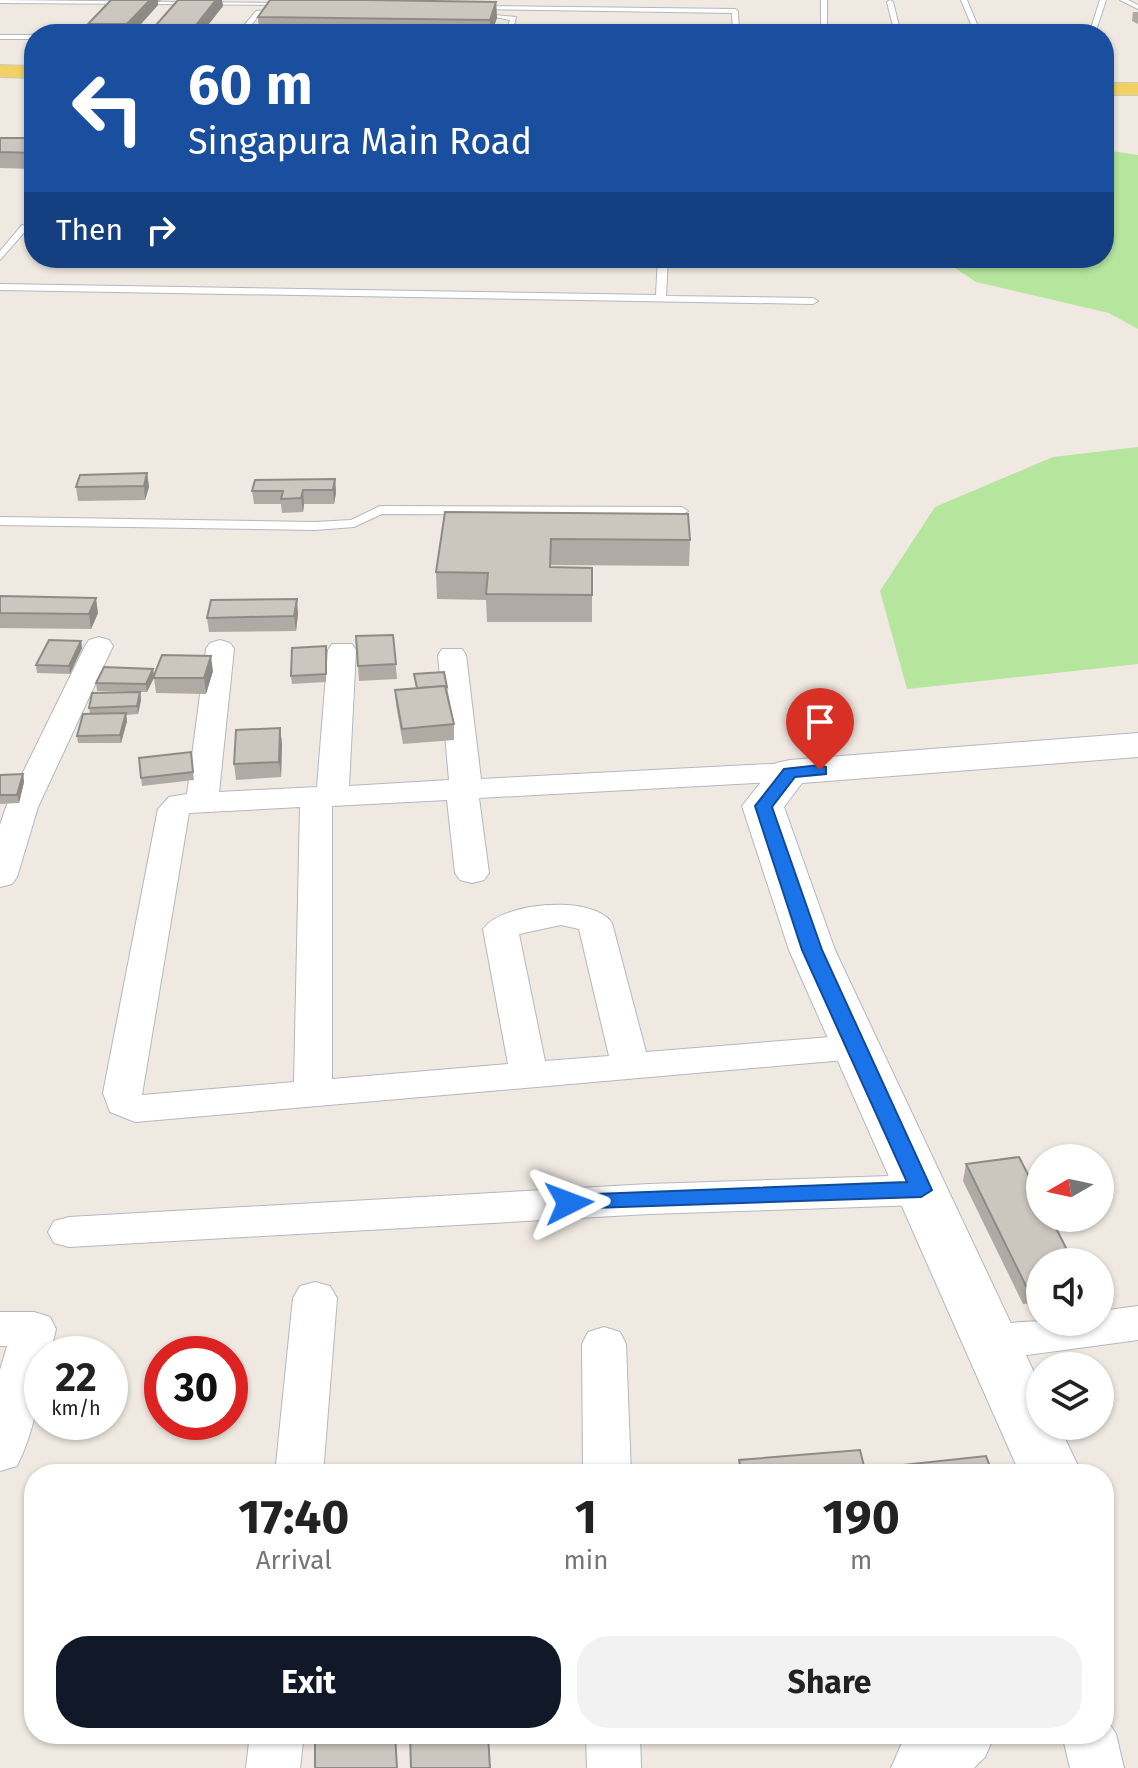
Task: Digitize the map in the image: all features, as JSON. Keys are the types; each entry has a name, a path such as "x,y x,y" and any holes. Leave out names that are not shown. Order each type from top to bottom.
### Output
{"main road":[{"path":"0,68 24,69"},
{"path":"1114,86 1138,86"}],"street":[{"path":"0,877 22,807 99,646"},
{"path":"202,802 220,649"},
{"path":"313,1096 324,796 342,650"},
{"path":"452,655 472,873"},
{"path":"856,1047 135,1109 124,1103 122,1093 174,809 184,803 790,772 1138,745"},
{"path":"790,772 763,806 812,950 1046,1464"},
{"path":"529,1076 501,929 525,920 561,916 587,917 595,923 631,1067"},
{"path":"69,1232 649,1199 921,1190"},
{"path":"300,1464 315,1298"},
{"path":"991,1343 1138,1323"},
{"path":"0,1329 34,1329 0,1452"},
{"path":"604,1344 607,1464"},
{"path":"273,1768 276,1744"},
{"path":"613,1744 614,1768"},
{"path":"926,1768 950,1744"},
{"path":"1091,1744 1097,1768"}],"lane":[{"path":"735,0 736,24"},
{"path":"824,0 824,24"},
{"path":"964,0 974,24"},
{"path":"1095,24 1103,0"},
{"path":"1123,0 1138,7"},
{"path":"0,1 240,2 300,8 258,12 248,24"},
{"path":"890,2 896,24"},
{"path":"512,24 514,18 473,11 735,11"},
{"path":"0,37 24,37"},
{"path":"0,257 24,232"},
{"path":"661,299 663,268"},
{"path":"0,287 813,301"},
{"path":"0,521 315,526 354,523 380,510 682,511"}],"green space":[{"path":"1114,151 1138,155 1138,329 1109,313 976,282 955,268 1114,268"},
{"path":"1138,447 1138,664 907,689 880,591 935,507 1053,457"}],"building":[{"path":"111,0 150,0 127,24 88,24"},
{"path":"178,0 216,0 197,24 157,24"},
{"path":"270,0 496,2 490,20 258,17"},
{"path":"0,138 24,138 24,153 0,152"},
{"path":"147,473 144,486 76,487 80,475"},
{"path":"335,479 333,490 303,490 301,498 281,499 283,491 252,491 255,480"},
{"path":"445,512 688,514 690,540 551,539 550,567 592,568 592,595 486,594 488,573 436,572"},
{"path":"0,596 96,598 89,614 0,613"},
{"path":"297,599 294,616 207,618 211,600"},
{"path":"393,635 396,664 358,666 356,636"},
{"path":"49,640 81,641 69,666 36,665"},
{"path":"326,646 326,674 291,676 292,648"},
{"path":"162,655 211,656 204,678 153,678"},
{"path":"104,667 153,669 146,684 96,683"},
{"path":"444,672 447,687 417,688 414,674"},
{"path":"445,686 454,724 402,729 395,690"},
{"path":"140,692 137,706 89,708 92,693"},
{"path":"126,713 120,735 77,736 83,714"},
{"path":"280,728 279,762 234,764 236,730"},
{"path":"191,752 193,772 141,778 139,758"},
{"path":"23,774 17,795 0,795 0,775"},
{"path":"1019,1157 1026,1171 1026,1232 1058,1232 1066,1248 1026,1248 1026,1286 966,1164"},
{"path":"860,1450 864,1464 740,1464 739,1460"},
{"path":"986,1456 989,1464 911,1464"},
{"path":"315,1744 396,1744 397,1768 315,1768"},
{"path":"410,1744 489,1744 490,1768 411,1768"}],"route":[{"path":"569,1203 921,1190 812,950 763,806 790,772 820,770"}]}
